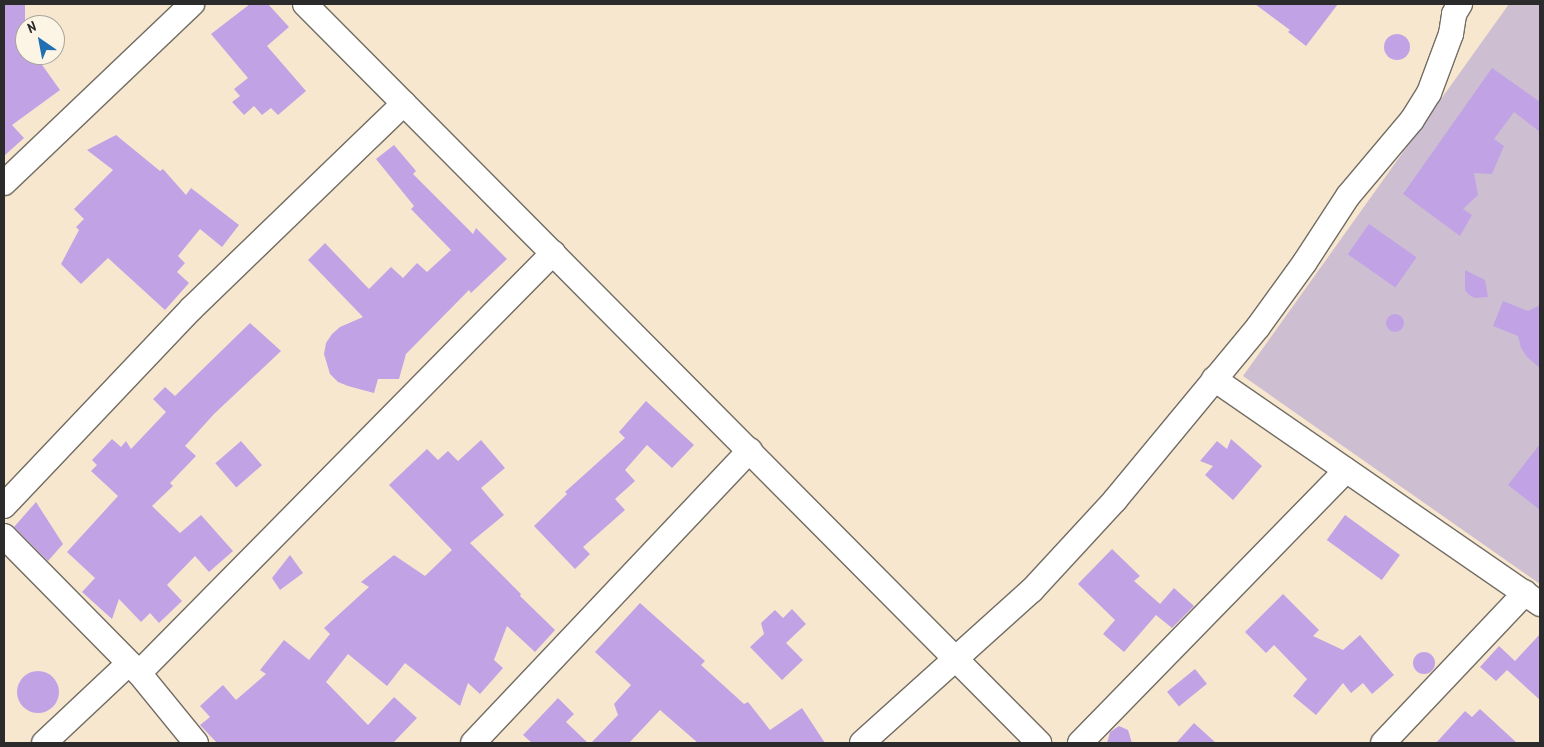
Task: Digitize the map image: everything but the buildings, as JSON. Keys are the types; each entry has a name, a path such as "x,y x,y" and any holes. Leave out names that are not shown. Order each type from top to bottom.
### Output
{"street":[{"path":"4,183 192,4"},
{"path":"306,4 1039,743"},
{"path":"862,743 1032,590 1087,531 1270,311 1348,196 1412,120 1429,93 1451,34 1454,14 1460,4"},
{"path":"4,506 191,309 404,103"},
{"path":"44,743 134,669 553,253"},
{"path":"1214,379 1533,598 1382,743"},
{"path":"473,743 750,450"},
{"path":"1080,743 1346,470"},
{"path":"4,536 134,669 196,743"}],"shaded area":[{"path":"1509,4 1540,4 1540,584 1243,376"}]}
